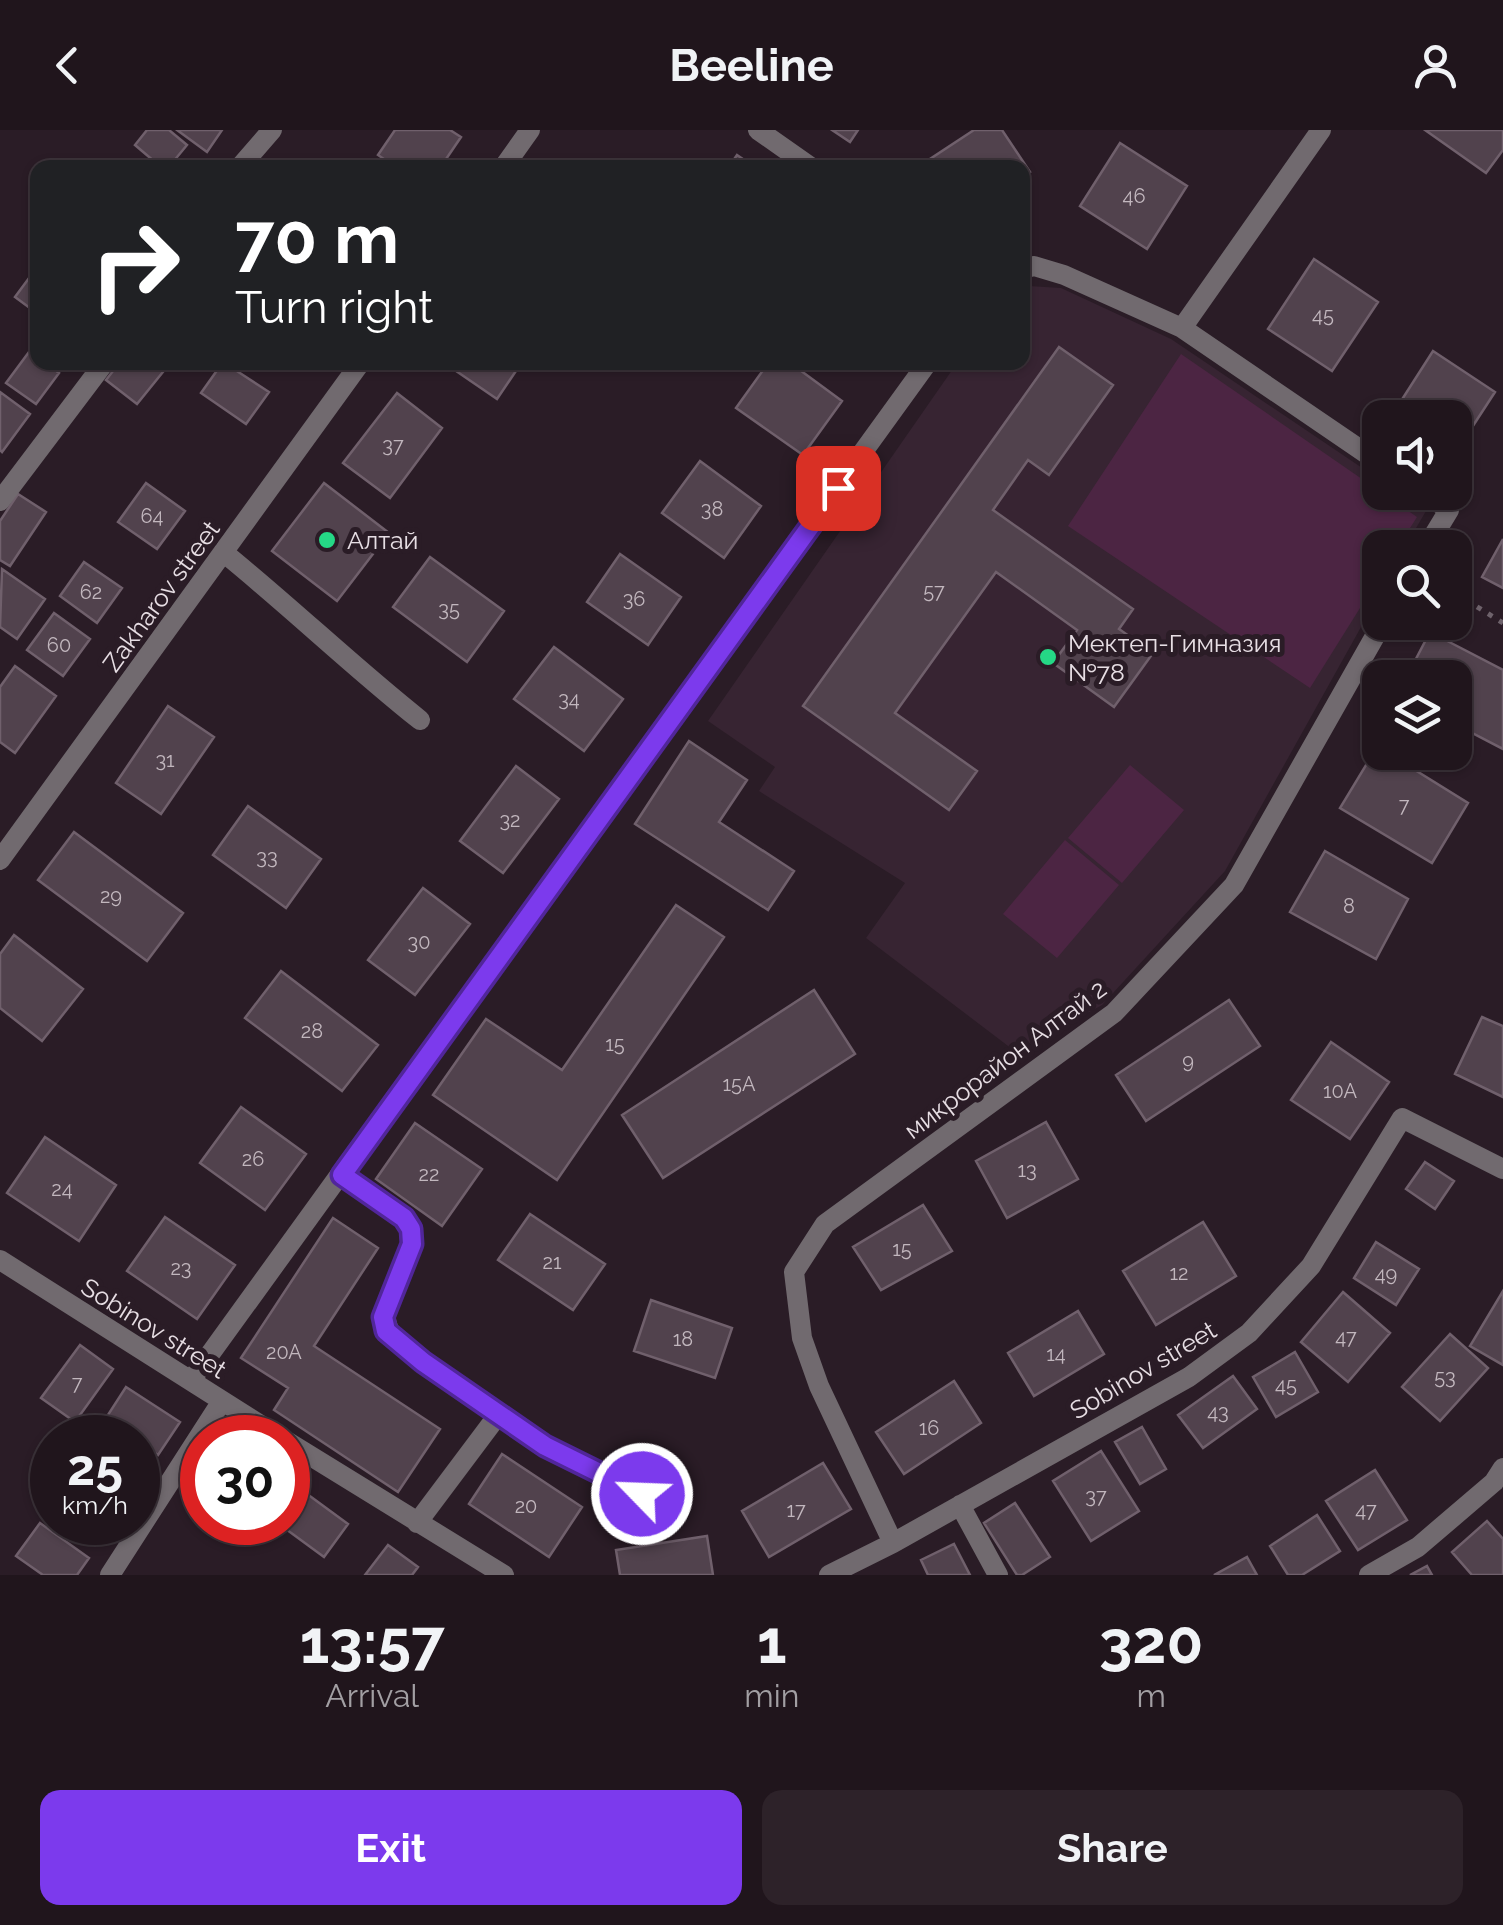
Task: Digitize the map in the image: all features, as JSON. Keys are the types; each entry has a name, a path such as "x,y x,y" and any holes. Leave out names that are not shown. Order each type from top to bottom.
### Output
{"street":[{"path":"246,160 272,130"},
{"path":"509,160 530,130"},
{"path":"758,130 801,160"},
{"path":"1182,328 1321,130"},
{"path":"1030,267 1064,274 1182,328 1362,451"},
{"path":"0,501 98,370"},
{"name":"Zakharov street","path":"0,860 356,370"},
{"path":"192,1379 922,370"},
{"path":"224,552 323,635 349,664 420,720"},
{"name":"микрорайон Алтай 2","path":"893,1543 819,1386 802,1338 794,1272 825,1224 1114,1012 1234,885 1372,640"},
{"name":"Sobinov street","path":"829,1575 1189,1377 1249,1333 1311,1266 1402,1118 1503,1169"},
{"path":"342,1175 404,1218 411,1229 412,1244 383,1317 386,1331 398,1344 559,1454 642,1494"},
{"name":"Sobinov street","path":"0,1260 244,1415"},
{"path":"110,1575 222,1401"},
{"path":"417,1523 498,1415"},
{"path":"310,1456 504,1575"},
{"path":"1369,1575 1418,1547 1494,1482 1503,1468"},
{"path":"960,1505 998,1575"}],"path":[{"path":"1472,604 1503,623"}],"shaded area":[{"name":"Мектеп-Гимназия №78","path":"1030,286 1061,288 1171,339 1362,468 1362,510 1426,511 1415,530 1362,530 1362,625 1225,871 1102,1005 1016,1052 866,938 905,883 759,791 775,767 708,721 952,370 1030,370"},
{"path":"1181,354 1362,479 1362,510 1407,510 1417,517 1409,530 1362,530 1362,605 1310,688 1068,526"},
{"path":"1130,765 1184,810 1122,883 1068,838"},
{"path":"1065,840 1119,885 1057,958 1003,914"}],"building":[{"path":"147,130 169,130 187,145 175,160 153,160 135,145"},
{"path":"177,130 222,130 207,152"},
{"path":"395,130 450,130 461,137 445,160 385,160 378,155"},
{"path":"832,130 858,130 850,142"},
{"path":"974,130 1002,130 1022,160 929,160"},
{"path":"1425,130 1503,130 1503,150 1486,173"},
{"path":"1120,143 1187,186 1147,249 1080,206"},
{"path":"1314,259 1378,302 1332,371 1268,329"},
{"path":"30,277 30,308 15,297"},
{"path":"1059,347 1113,385 1049,475 1028,460 993,510 1133,609 1119,629 1153,653 1114,707 1053,663 1077,630 996,572 895,713 977,771 949,810 803,706"},
{"path":"1433,351 1495,392 1472,427 1472,400 1402,400"},
{"path":"29,352 30,370 59,373 36,404 6,383"},
{"path":"114,370 165,370 137,404 106,380"},
{"path":"217,370 235,370 269,392 246,424 201,393"},
{"path":"455,370 517,370 497,399"},
{"path":"763,370 800,370 842,401 803,455 736,408"},
{"path":"0,392 30,414 2,452 0,450"},
{"path":"397,393 442,428 390,498 343,463"},
{"path":"700,461 761,506 724,558 662,513"},
{"path":"146,483 185,511 157,549 118,522"},
{"path":"324,483 389,533 337,601 272,551"},
{"path":"18,494 46,512 10,566 0,560 0,521"},
{"path":"1503,539 1503,588 1482,577"},
{"path":"620,554 681,597 648,645 587,602"},
{"path":"430,557 504,611 467,662 393,607"},
{"path":"84,562 122,588 97,623 60,596"},
{"path":"2,569 45,599 17,639 0,627"},
{"path":"54,613 90,639 63,676 27,650"},
{"path":"1426,640 1445,640 1503,670 1503,749 1472,733 1472,660 1415,660"},
{"path":"554,647 623,699 584,751 514,699"},
{"path":"15,666 56,696 15,753 0,742 0,687"},
{"path":"168,706 214,737 161,814 116,783"},
{"path":"689,741 747,780 719,822 794,871 768,910 635,824"},
{"path":"516,766 559,799 503,873 460,841"},
{"path":"1363,770 1415,770 1468,803 1432,863 1340,808"},
{"path":"248,806 321,859 286,908 213,855"},
{"path":"74,832 183,913 147,961 38,880"},
{"path":"1325,851 1408,899 1376,959 1290,912"},
{"path":"423,888 470,924 415,995 368,960"},
{"path":"676,905 724,937 557,1180 433,1095 486,1019 562,1070"},
{"path":"14,935 83,989 42,1041 0,1008 0,954"},
{"path":"281,971 378,1045 342,1091 245,1018"},
{"path":"814,990 855,1054 663,1178 622,1115"},
{"path":"1229,1000 1260,1046 1146,1121 1116,1075"},
{"path":"1482,1017 1503,1026 1503,1097 1455,1074"},
{"path":"1331,1042 1389,1082 1350,1139 1291,1100"},
{"path":"241,1107 306,1154 265,1210 200,1163"},
{"path":"1046,1122 1078,1179 1007,1218 976,1161"},
{"path":"415,1123 482,1169 442,1226 376,1179"},
{"path":"45,1137 116,1185 79,1241 7,1193"},
{"path":"1425,1162 1454,1181 1435,1209 1406,1189"},
{"path":"923,1205 952,1251 881,1290 853,1247"},
{"path":"530,1214 605,1264 573,1310 498,1260"},
{"path":"165,1217 235,1265 197,1319 127,1271"},
{"path":"333,1218 378,1248 314,1346 440,1429 398,1492 310,1434 310,1415 282,1415 274,1410 288,1388 241,1358"},
{"path":"1203,1222 1236,1276 1156,1325 1123,1271"},
{"path":"1376,1242 1419,1269 1396,1305 1354,1278"},
{"path":"1503,1291 1503,1365 1470,1346"},
{"path":"1343,1292 1390,1333 1348,1382 1301,1342"},
{"path":"651,1300 732,1328 715,1378 634,1351"},
{"path":"1078,1311 1104,1354 1034,1396 1008,1353"},
{"path":"1450,1334 1488,1368 1440,1421 1402,1387"},
{"path":"80,1345 113,1369 80,1415 65,1415 41,1398"},
{"path":"1295,1352 1318,1392 1276,1417 1253,1377"},
{"path":"1233,1376 1257,1409 1203,1448 1178,1415"},
{"path":"954,1381 981,1423 904,1474 876,1432"},
{"path":"126,1387 180,1422 160,1452 160,1415 108,1415"},
{"path":"1142,1427 1166,1469 1140,1484 1115,1442"},
{"path":"1101,1451 1139,1511 1091,1541 1053,1481"},
{"path":"502,1454 582,1507 549,1557 469,1504"},
{"path":"823,1463 851,1509 769,1557 742,1511"},
{"path":"1375,1470 1407,1520 1358,1550 1326,1501"},
{"path":"310,1496 348,1524 324,1557 308,1545"},
{"path":"1015,1503 1050,1557 1022,1575 1017,1575 984,1523"},
{"path":"1317,1515 1340,1551 1302,1575 1288,1575 1270,1546"},
{"path":"1487,1521 1503,1539 1503,1575 1472,1575 1452,1552"},
{"path":"707,1536 713,1575 620,1575 616,1550"},
{"path":"30,1537 30,1545 71,1545 89,1558 77,1575 43,1575 16,1556"},
{"path":"954,1544 970,1575 928,1575 921,1560"},
{"path":"388,1545 418,1567 412,1575 365,1575"},
{"path":"1247,1557 1257,1575 1214,1575"},
{"path":"1427,1566 1432,1575 1410,1575"}],"place":[{"name":"Алтай","path":"327,540"},
{"name":"Мектеп-Гимназия №78","path":"1048,657"}],"route":[{"path":"642,1494 545,1446 398,1344 386,1331 383,1317 412,1244 411,1229 404,1218 342,1175 838,488"}]}
